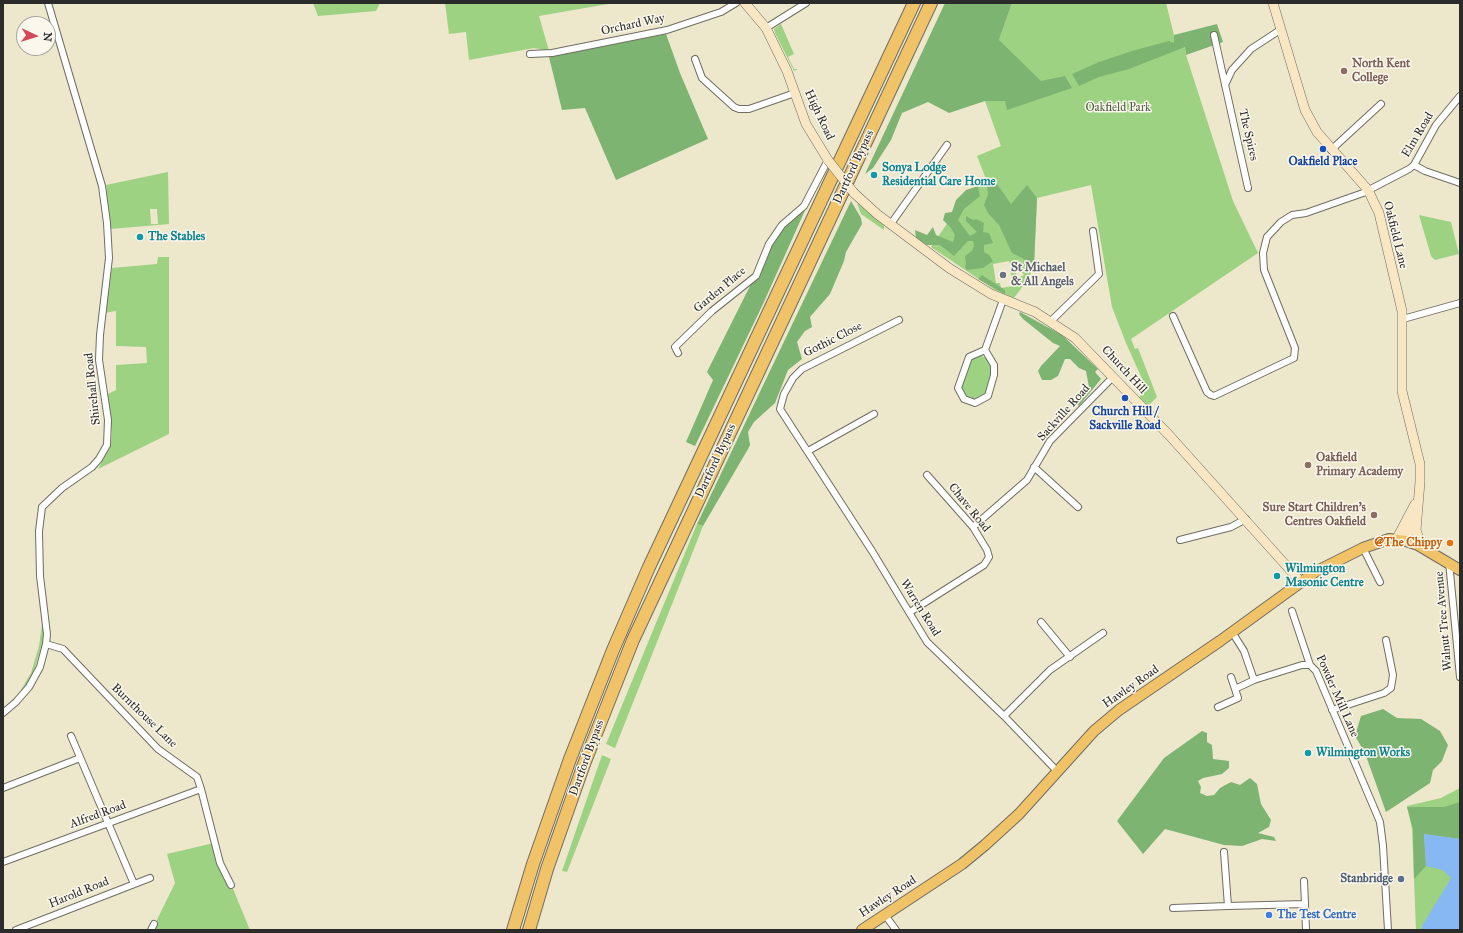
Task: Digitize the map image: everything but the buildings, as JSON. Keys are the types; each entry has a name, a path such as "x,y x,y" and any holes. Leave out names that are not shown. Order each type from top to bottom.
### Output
{"highway":[{"name":"Dartford Bypass","path":"513,930 533,864 567,766 613,650 649,567 914,3"},
{"name":"Dartford Bypass","path":"529,930 547,869 584,764 633,640 931,3"}],"main road":[{"name":"High Road","path":"745,3 766,28 779,53 806,124 828,160 854,193 890,224"},
{"name":"Oakfield Lane","path":"1273,3 1305,110 1317,132 1328,143 1331,150 1368,190 1379,213 1403,319 1402,391 1420,464 1415,520 1416,534 1427,550"},
{"name":"Church Hill","path":"890,224 949,268 1003,300 1035,312 1051,321 1089,351 1246,519 1300,581"},
{"name":"Oakfield Lane","path":"1401,540 1418,499"},
{"name":"Hawley Road","path":"862,930 962,864 985,845 1019,814 1094,731 1119,710 1232,632 1300,581 1376,542 1401,540 1427,550 1460,570"}],"street":[{"name":"Shirehall Road","path":"3,713 16,702 29,687 40,667 46,644 47,634 40,576 39,531 40,513 42,507 50,498 92,467 99,459 107,445 108,420 99,360 100,335 109,258 107,222 102,186 48,3"},
{"name":"Orchard Way","path":"530,54 552,53 668,30 721,12 736,3"},
{"path":"766,28 806,3"},
{"path":"1225,86 1232,70 1251,49 1280,30"},
{"name":"The Spires","path":"1214,35 1248,188"},
{"path":"695,59 702,78 734,107 739,109 749,110 795,93"},
{"name":"Elm Road","path":"1173,316 1208,392 1214,396 1294,358 1295,348 1264,270 1263,253 1267,237 1281,222 1289,217 1312,211 1368,190 1406,171 1414,165 1432,131 1444,113 1460,96"},
{"path":"1331,150 1381,104"},
{"path":"890,224 947,145"},
{"name":"Garden Place","path":"678,353 675,347 712,311 756,276 769,244 782,225 804,206 828,160"},
{"path":"1414,165 1425,171 1460,183"},
{"path":"1051,321 1099,274 1093,231"},
{"path":"985,350 994,364 994,375 988,396 975,403 964,399 958,388 969,357 985,350 1003,300"},
{"path":"1403,319 1460,303"},
{"name":"Gothic Close","path":"783,413 780,406 782,398 793,378 802,369 898,320"},
{"name":"Sackville Road","path":"973,527 1027,480 1050,441 1112,377"},
{"name":"Warren Road","path":"783,413 910,612 927,642 1004,716 1057,772"},
{"path":"808,451 874,414"},
{"path":"1034,467 1078,507"},
{"name":"Chave Road","path":"910,612 984,565 988,557 987,550 973,527 927,475"},
{"path":"1180,540 1231,527 1246,519"},
{"path":"1363,548 1380,582"},
{"name":"Walnut Tree Avenue","path":"1449,562 1460,677"},
{"name":"Powder Mill Lane","path":"1292,611 1310,665 1316,671 1380,822 1384,846 1388,930"},
{"path":"1041,622 1070,657"},
{"path":"1232,632 1244,651 1254,680"},
{"path":"1004,716 1050,670 1103,633"},
{"path":"1332,710 1384,693 1391,688 1392,675 1386,640"},
{"name":"Burnthouse Lane","path":"46,644 63,649 158,749 197,777 202,789 220,863 232,885"},
{"path":"1235,690 1254,680 1302,665 1310,665"},
{"path":"1218,707 1238,698 1231,677"},
{"path":"71,736 134,884"},
{"path":"3,788 80,758"},
{"name":"Alfred Road","path":"3,862 202,789"},
{"path":"1224,852 1228,906"},
{"name":"Harold Road","path":"16,930 150,878"},
{"path":"1304,881 1306,930"},
{"path":"1172,908 1305,904"},
{"path":"885,915 896,930"}],"green space":[{"path":"313,3 380,3 376,11 318,16"},
{"path":"445,3 614,3 539,16 549,51 534,48 469,60 466,32 449,34"},
{"path":"945,3 1012,3 999,40 1041,81 1065,76 1072,88 1007,110 1005,101 985,101 949,113 928,102 902,113 891,140 873,168 865,174"},
{"name":"Oakfield Park","path":"1012,3 1166,3 1174,35 1184,43 1186,55 1233,201 1258,253 1131,339 1135,349 1138,348 1157,397 1148,406 1139,397 1147,390 1112,307 1091,185 1037,198 1034,264 1029,278 1014,298 995,290 931,247 955,212 986,179 977,156 1001,146 985,101 1005,101 999,40","holes":["1009,261 1010,264 1015,263 1024,275 1018,278 1013,267 1010,268 1013,286 1001,288 1000,283 996,283 993,264"]},
{"path":"781,24 794,54 788,57 794,69 798,69 794,71 775,33 774,29"},
{"path":"1217,24 1223,42 1186,55 1185,47 1129,69 1099,77 1079,86 1072,74 1099,62 1132,51 1169,41 1174,43 1174,35"},
{"path":"666,34 680,73 708,139 616,180 585,108 562,110 549,57"},
{"path":"168,172 169,224 110,229 106,185","holes":["150,209 157,209 158,224 151,224"]},
{"path":"986,179 995,181 1011,204 1027,185 1037,198 1034,264 1012,253 999,225 988,213 984,205 988,194"},
{"path":"978,186 980,196 964,209 958,220 970,236 977,232 966,221 966,216 984,223 983,232 989,233 993,243 984,245 984,252 989,255 993,261 983,268 967,270 965,267 965,256 972,251 974,245 973,241 968,241 954,256 940,245 927,245 916,238 915,230 927,235 933,227 936,235 953,242 955,235 951,228 943,220 945,213 952,212 956,200 966,190"},
{"path":"851,201 861,218 862,224 846,252 844,261 830,294 810,317 812,327 805,331 797,342 802,359 788,370 775,403 754,422 748,432 750,445 748,449 703,526 697,524"},
{"path":"857,203 884,225 884,230 861,214"},
{"path":"807,206 763,304 695,446 686,442 713,380 707,372 753,280 765,264 772,243 779,231"},
{"path":"1419,215 1451,222 1459,254 1435,260 1431,256"},
{"path":"158,257 169,257 169,434 98,469 111,445 112,432 107,398 108,394 116,390 116,365 147,363 146,347 116,346 116,311 104,313 112,268 157,264"},
{"path":"982,275 1005,290 1005,294 978,279"},
{"path":"1020,312 1062,335 1098,369 1095,372 1101,379 1079,406 1075,402 1089,387 1086,371 1079,368 1070,359 1065,359 1058,376 1051,380 1042,380 1038,371 1060,346 1053,343 1023,319 1019,314"},
{"path":"979,355 988,359 993,369 985,396 977,400 965,396 961,386 970,358"},
{"path":"697,524 703,526 615,748 606,744"},
{"path":"43,618 44,637 32,678 18,696 3,709 19,693 31,673 39,646"},
{"path":"1383,709 1397,718 1421,719 1440,731 1448,745 1442,761 1433,770 1430,783 1386,812 1365,753 1355,736 1361,716"},
{"path":"1202,731 1207,733 1207,742 1212,745 1213,759 1229,761 1229,768 1222,774 1203,778 1198,781 1201,787 1200,793 1207,796 1214,795 1220,788 1231,782 1240,785 1250,778 1257,784 1261,804 1271,820 1269,827 1258,833 1274,837 1276,841 1262,839 1242,846 1224,845 1165,829 1143,854 1117,821 1164,758"},
{"path":"602,755 611,759 567,872 562,871"},
{"path":"1460,788 1460,930 1416,930 1412,829 1407,806 1441,798"},
{"path":"1460,802 1460,839 1424,834 1426,866 1414,879 1413,829 1407,807 1444,807"},
{"path":"214,843 250,930 152,930 175,883 167,854"}],"water":[{"path":"1424,834 1460,839 1460,930 1422,930 1422,926 1451,878 1443,870 1426,866"}],"place":[{"name":"North Kent College","path":"1344,71"},
{"name":"Oakfield Place","path":"1323,149"},
{"name":"Sonya Lodge Residential Care Home","path":"874,175"},
{"name":"The Stables","path":"140,237"},
{"name":"St Michael & All Angels","path":"1003,275"},
{"name":"Church Hill / Sackville Road","path":"1125,398"},
{"name":"Oakfield Primary Academy","path":"1308,465"},
{"name":"Sure Start Children's Centres Oakfield","path":"1374,515"},
{"name":"@The Chippy","path":"1450,543"},
{"name":"Wilmington Masonic Centre","path":"1277,576"},
{"name":"Wilmington Works","path":"1308,753"},
{"name":"Stanbridge","path":"1401,879"},
{"name":"The Test Centre","path":"1269,915"}]}
